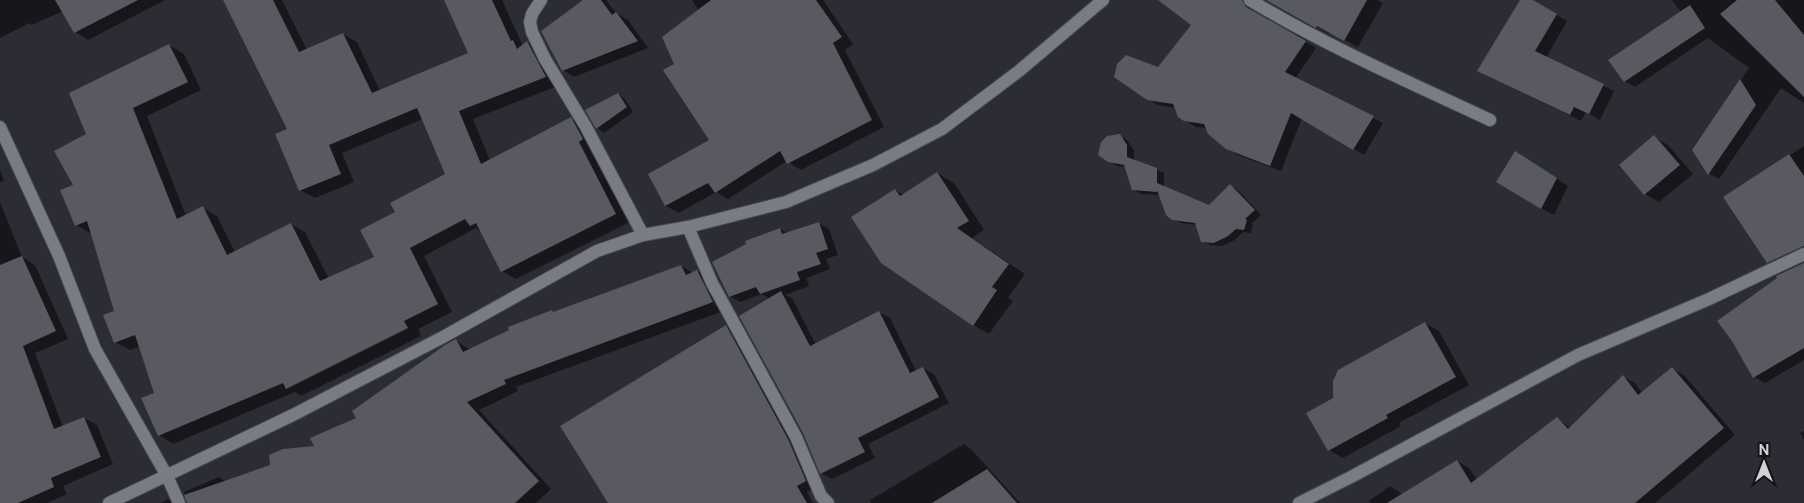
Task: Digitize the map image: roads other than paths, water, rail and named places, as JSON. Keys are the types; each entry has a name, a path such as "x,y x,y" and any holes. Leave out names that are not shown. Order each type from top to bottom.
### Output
{"street":[{"path":"542,0 532,14 530,22 532,32 545,59 586,127 643,235"},
{"path":"109,503 293,415 443,337 596,250 643,235 688,227 786,202 873,165 942,128 1019,71 1103,0"},
{"path":"1250,0 1273,14 1354,55 1490,120"},
{"path":"0,127 59,256 94,349 167,476 179,503"},
{"path":"688,227 712,283 796,437 821,496 828,503"},
{"path":"1299,503 1578,355 1709,299 1804,254"}]}
